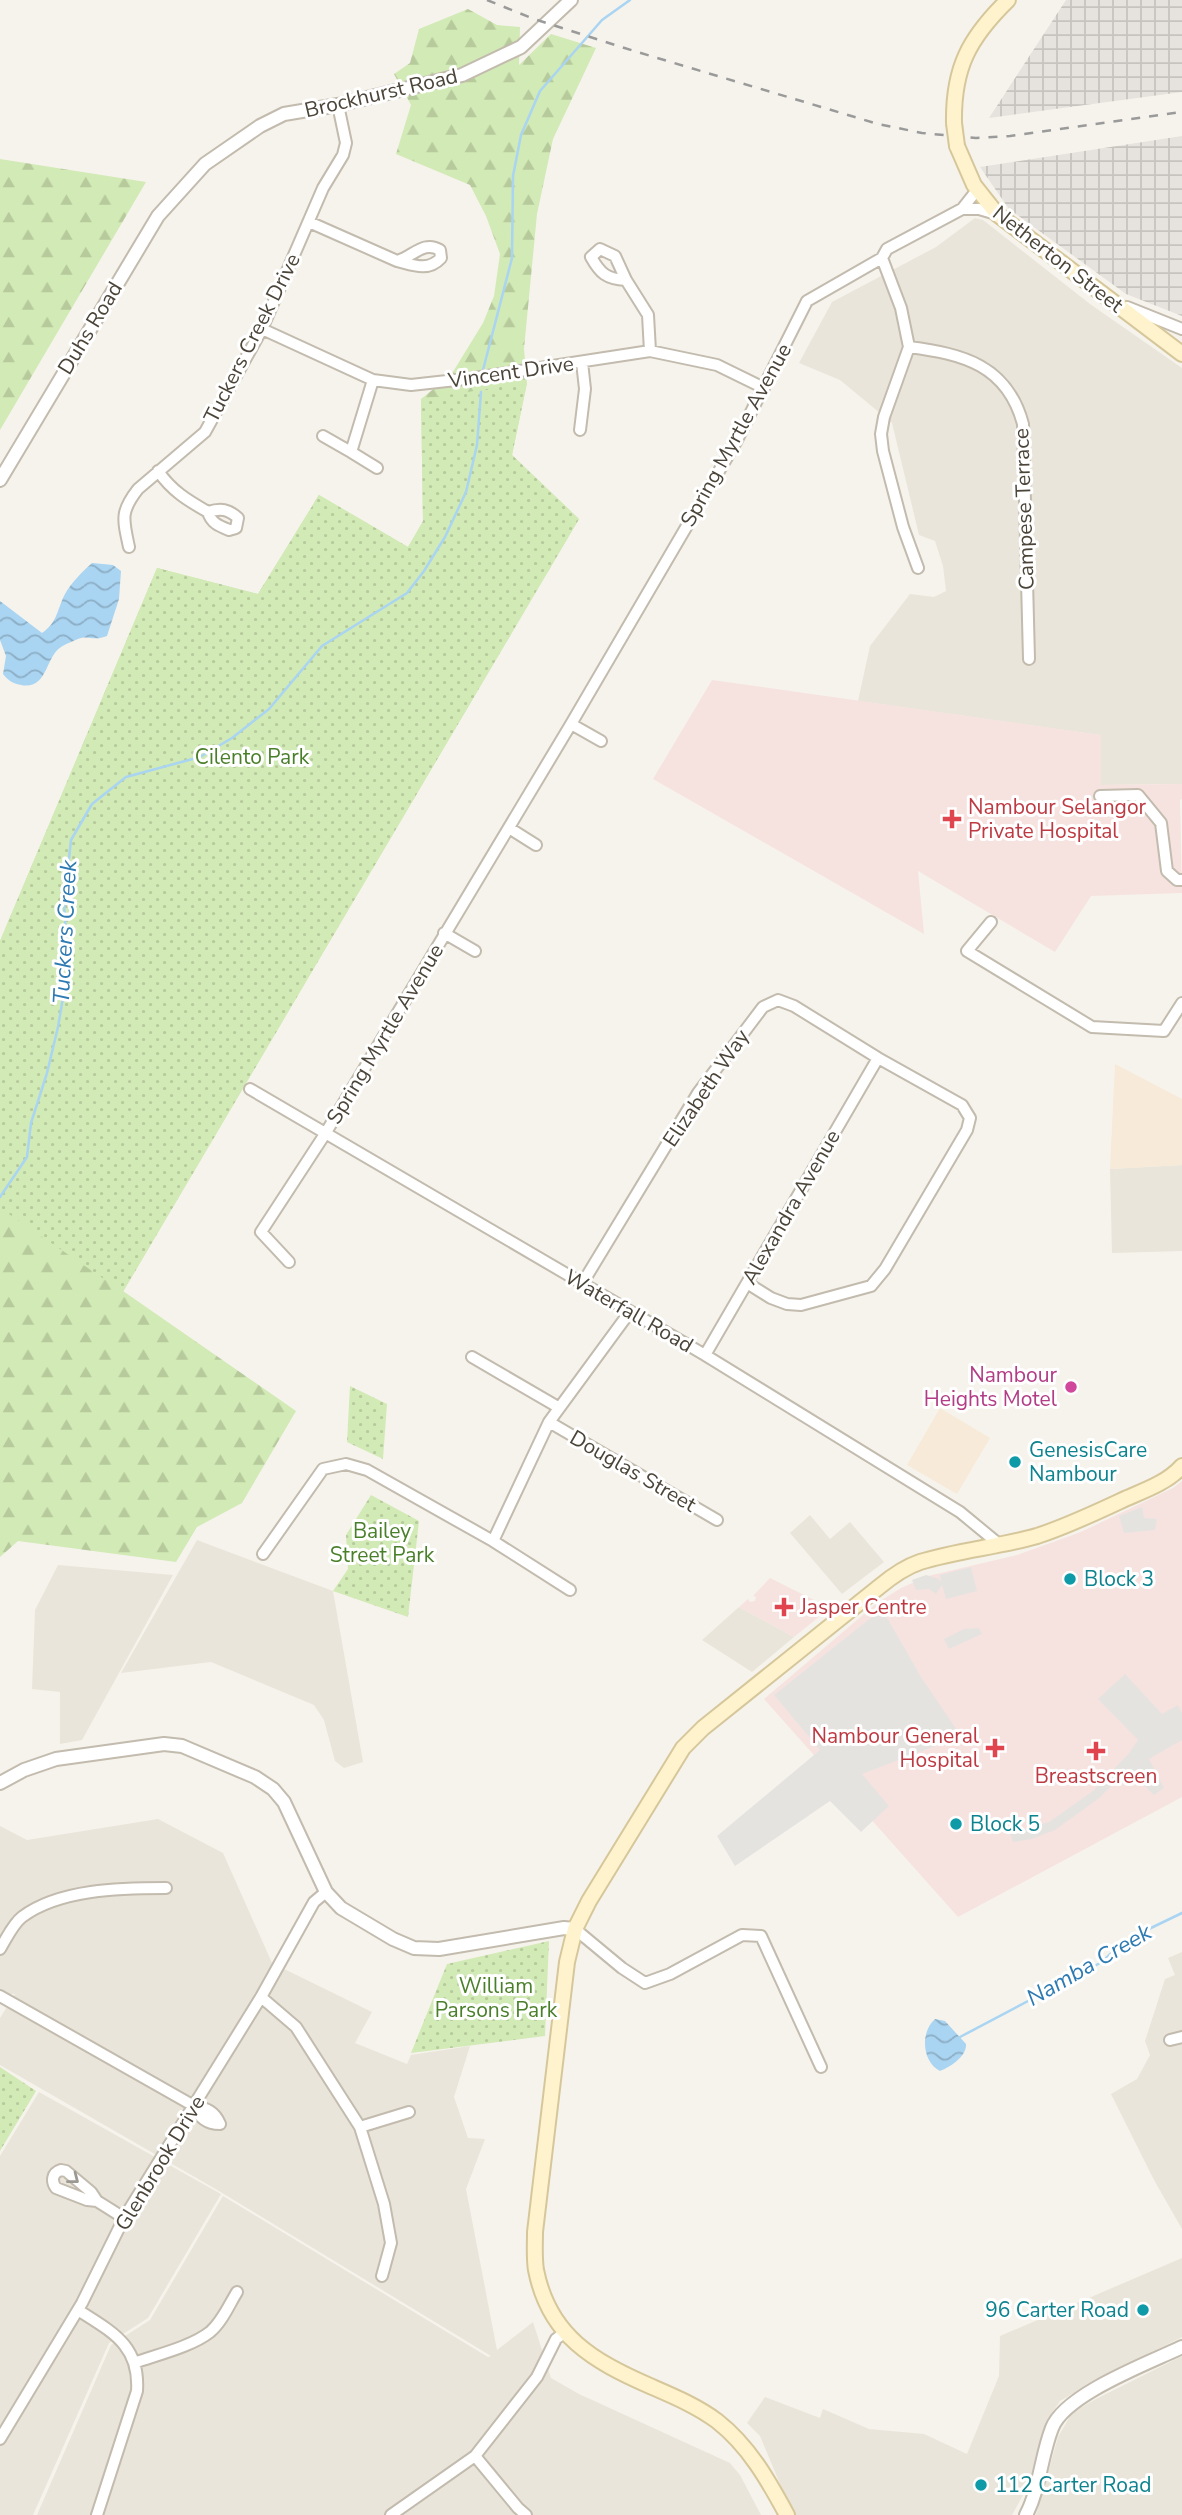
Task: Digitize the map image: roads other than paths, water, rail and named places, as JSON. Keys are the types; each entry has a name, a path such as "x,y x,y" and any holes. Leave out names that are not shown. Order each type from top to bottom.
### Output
{"main road":[{"name":"Netherton Street","path":"1008,0 981,29 966,54 957,78 954,123 957,146 966,171 977,190 997,214 1182,354"},
{"path":"787,2515 763,2472 746,2449 719,2423 677,2398 609,2368 585,2353 564,2333 545,2303 535,2268 534,2232 567,1962 575,1929 671,1764 703,1728 895,1574 919,1562 1039,1535 1081,1520 1150,1488 1175,1474 1182,1466"}],"street":[{"name":"Brockhurst Road","path":"188,181 205,164 260,126 284,114 338,105 462,75 521,47 571,0"},
{"name":"Tuckers Creek Drive","path":"129,547 123,519 124,509 138,489 205,432 262,328 323,188 343,155 346,143 338,105"},
{"name":"Duhs Road","path":"0,480 158,216 188,181"},
{"name":"Spring Myrtle Avenue","path":"289,1262 261,1232 325,1134 571,724 736,442 807,301 882,258 887,249 962,209 977,190"},
{"path":"962,209 979,209 997,214"},
{"path":"309,222 397,261"},
{"path":"882,258 901,308 909,347 884,417 881,434 904,527 918,568"},
{"path":"626,279 648,315 650,351"},
{"path":"1107,296 1136,312 1182,329"},
{"name":"Vincent Drive","path":"262,328 373,380 411,385 650,351 717,365 764,388"},
{"name":"Campese Terrace","path":"909,347 941,351 970,360 996,375 1013,396 1019,410 1023,424 1029,659"},
{"path":"580,430 585,389 582,362"},
{"path":"351,452 373,380"},
{"path":"323,436 377,467"},
{"path":"158,471 185,500 208,512"},
{"path":"571,724 601,741"},
{"path":"1100,796 1138,795 1161,823 1167,871 1177,880 1182,880"},
{"path":"509,828 536,845"},
{"path":"991,922 967,951 1092,1027 1164,1031 1182,1003"},
{"name":"Spring Myrtle Avenue","path":"444,933 475,951"},
{"name":"Elizabeth Way","path":"582,1284 698,1093 763,1007 778,1000 794,1006 878,1058 962,1105 970,1118 967,1130 885,1269 871,1286 801,1305 787,1304 771,1298 747,1283"},
{"name":"Alexandra Avenue","path":"705,1355 878,1058"},
{"name":"Waterfall Road","path":"250,1089 705,1355 960,1512 1000,1545"},
{"path":"493,1541 549,1422 629,1313"},
{"path":"472,1357 558,1408"},
{"name":"Douglas Street","path":"549,1422 717,1521"},
{"path":"263,1555 323,1469 346,1464 367,1470 493,1541 570,1590"},
{"path":"0,1783 24,1770 56,1759 164,1744 182,1746 255,1777 273,1789 284,1802 326,1892 341,1908 393,1939 414,1948 453,1948 564,1928 575,1929 622,1968 645,1983 670,1974 743,1935 761,1936 821,2067"},
{"path":"0,1948 20,1918 58,1898 125,1888 166,1888"},
{"name":"Glenbrook Drive","path":"0,2439 78,2310 124,2218 261,1997 314,1902 326,1892"},
{"path":"0,1996 194,2106"},
{"path":"261,1997 296,2027 360,2127 384,2204 391,2243 382,2276"},
{"path":"360,2127 409,2112"},
{"path":"97,2202 124,2218"},
{"path":"134,2363 195,2341 210,2332 222,2319 237,2292"},
{"path":"78,2310 115,2334 128,2349 138,2374 137,2391 97,2515"},
{"path":"391,2515 475,2456 537,2377 556,2339 564,2333"},
{"path":"1026,2515 1052,2428 1062,2412 1080,2398 1182,2347"},
{"path":"475,2456 526,2515"}],"water":[{"path":"92,563 113,565 121,571 119,599 107,636 81,638 61,647 36,683 21,685 11,681 3,674 6,656 0,640 0,601 42,633 54,620 71,585"},
{"path":"935,2019 945,2021 966,2044 961,2057 940,2071 930,2061 925,2047 927,2031"}],"waterway":[{"name":"Tuckers Creek","path":"483,370 512,258 513,176 521,135 540,91 602,20 630,0"},
{"name":"Tuckers Creek","path":"0,1197 27,1157 31,1123 58,1027 68,968 64,904 71,840 92,804 126,777 200,757 232,738 269,709 322,646 407,593 445,537 466,492 477,445 481,392"},
{"name":"Namba Creek","path":"960,2037 1102,1962 1124,1941 1182,1913"}],"railway":[{"path":"487,0 534,19 634,51 878,124 922,133 976,138 1010,136 1182,112"}],"place":[{"name":"Nambour Selangor Private Hospital","path":"952,819"},
{"name":"Nambour Heights Motel","path":"1071,1387"},
{"name":"GenesisCare Nambour","path":"1015,1462"},
{"name":"Block 3","path":"1070,1579"},
{"name":"Jasper Centre","path":"784,1607"},
{"name":"Nambour General Hospital","path":"995,1748"},
{"name":"Breastscreen","path":"1096,1751"},
{"name":"Block 5","path":"956,1824"},
{"name":"96 Carter Road","path":"1143,2310"},
{"name":"112 Carter Road","path":"981,2485"}],"park label":[{"name":"Cilento Park","path":"252,757"},
{"name":"Bailey Street Park","path":"382,1543"},
{"name":"William Parsons Park","path":"496,1998"}]}
